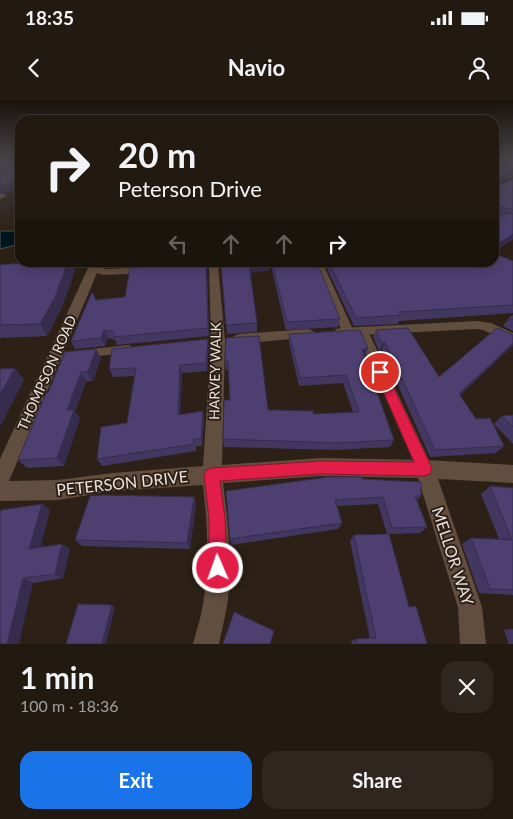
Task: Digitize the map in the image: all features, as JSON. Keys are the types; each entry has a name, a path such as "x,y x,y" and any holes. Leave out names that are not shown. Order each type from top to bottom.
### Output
{"street":[{"name":"THOMPSON ROAD","path":"0,480 55,357 90,267"},
{"path":"96,267 103,272 166,269"},
{"name":"HARVEY WALK","path":"206,644 216,598 218,568 217,518 212,475 214,267"},
{"path":"213,341 476,325 490,328 513,339"},
{"name":"PETERSON DRIVE","path":"0,492 58,490 113,482 321,467 424,469 513,474"},
{"name":"MELLOR WAY","path":"424,469 470,607 473,644"}],"lane":[{"path":"320,267 355,331 424,469"},
{"path":"55,357 142,348"}],"water":[{"path":"0,231 15,231 15,245 0,249"}],"building":[{"path":"504,183 513,183 513,210 499,206 499,186"},
{"path":"513,213 513,234 499,244 499,214"},
{"path":"499,255 513,261 513,305 399,312 401,315 356,318 331,267 499,267"},
{"path":"15,264 15,267 66,267 55,297 40,324 0,325 0,265"},
{"path":"206,267 208,328 114,337 114,332 104,330 101,338 71,341 92,292 96,300 125,297 130,268"},
{"path":"221,267 249,267 257,323 226,325"},
{"path":"273,267 319,267 340,319 287,322"},
{"path":"408,328 439,377 497,328 513,335 513,343 459,394 476,419 490,418 504,446 435,450 385,342 382,343 376,330"},
{"path":"360,330 368,348 362,350 394,440 338,443 223,439 224,400 230,400 228,361 225,362 226,338 259,336 268,410 313,411 313,414 359,412 346,375 300,378 289,334"},
{"path":"208,339 206,363 180,365 178,415 203,411 201,439 194,439 194,444 97,459 101,427 127,423 136,368 109,369 112,349"},
{"path":"96,349 89,369 87,372 81,372 67,410 74,410 57,458 18,460 65,352"},
{"path":"15,368 0,395 0,369"},
{"path":"513,415 513,427 502,416"},
{"path":"328,477 362,477 362,479 421,482 421,496 415,496 427,527 392,528 383,497 335,500 342,523 230,539 226,491"},
{"path":"490,486 513,488 513,590 490,589 471,538 512,540"},
{"path":"90,496 194,497 187,543 75,540"},
{"path":"42,504 29,549 62,544 55,574 23,578 7,644 0,644 0,512 1,510"},
{"path":"389,534 409,607 416,606 427,644 357,644 356,639 376,638 354,535"},
{"path":"78,604 112,605 102,644 66,644"},
{"path":"234,612 274,631 270,644 223,644"}],"route":[{"path":"218,568 217,518 212,475 321,467 424,469 380,372"}]}
